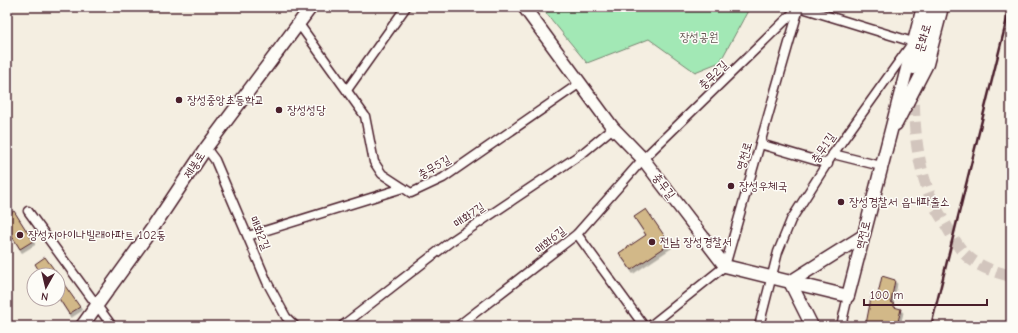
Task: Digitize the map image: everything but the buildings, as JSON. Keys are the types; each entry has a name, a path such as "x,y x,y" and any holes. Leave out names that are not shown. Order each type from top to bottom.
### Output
{"street":[{"name":"제봉로","path":"82,326 154,226 206,148 311,7"},
{"path":"347,90 406,7"},
{"name":"충무길","path":"524,7 613,128 643,160 725,266"},
{"path":"799,7 913,42"},
{"name":"영천로","path":"725,266 799,7"},
{"name":"충무2길","path":"643,160 799,7"},
{"name":"역전로","path":"841,326 880,166 923,7"},
{"name":"문화로","path":"914,68 932,7"},
{"name":"역전로","path":"886,144 927,64 942,7"},
{"path":"299,24 365,116 374,162 382,174 403,188"},
{"name":"충무1길","path":"759,326 778,252 787,228 833,154 913,42"},
{"name":"충무5길","path":"403,188 411,193 443,178 580,83"},
{"name":"매화7길","path":"342,326 450,242 584,152 613,128"},
{"path":"760,144 828,164"},
{"name":"매화2길","path":"206,148 216,160 278,303 286,317 295,326"},
{"path":"833,154 880,166"},
{"name":"매화6길","path":"458,326 577,234 643,160"},
{"path":"248,236 403,188"},
{"path":"28,211 112,326"},
{"path":"577,234 644,326"},
{"path":"790,282 863,236"},
{"path":"650,326 725,266 848,296"},
{"path":"790,282 812,326"}],"green space":[{"name":"장성공원","path":"541,7 750,7 720,62 695,72 649,39 587,63"}],"tunnel":[{"path":"914,68 914,118 918,150 925,182 936,209 955,241 967,256 988,269 1011,276"}],"railway":[{"path":"931,326 1010,7"}],"place":[{"name":"장성중앙초등학교","path":"179,100"},
{"name":"장성성당","path":"279,110"},
{"name":"장성우체국","path":"731,186"},
{"name":"장성경찰서 읍내파출소","path":"841,202"},
{"name":"장성지아이나빌래아파트 102동","path":"20,235"},
{"name":"전남 장성경찰서","path":"652,242"}]}
